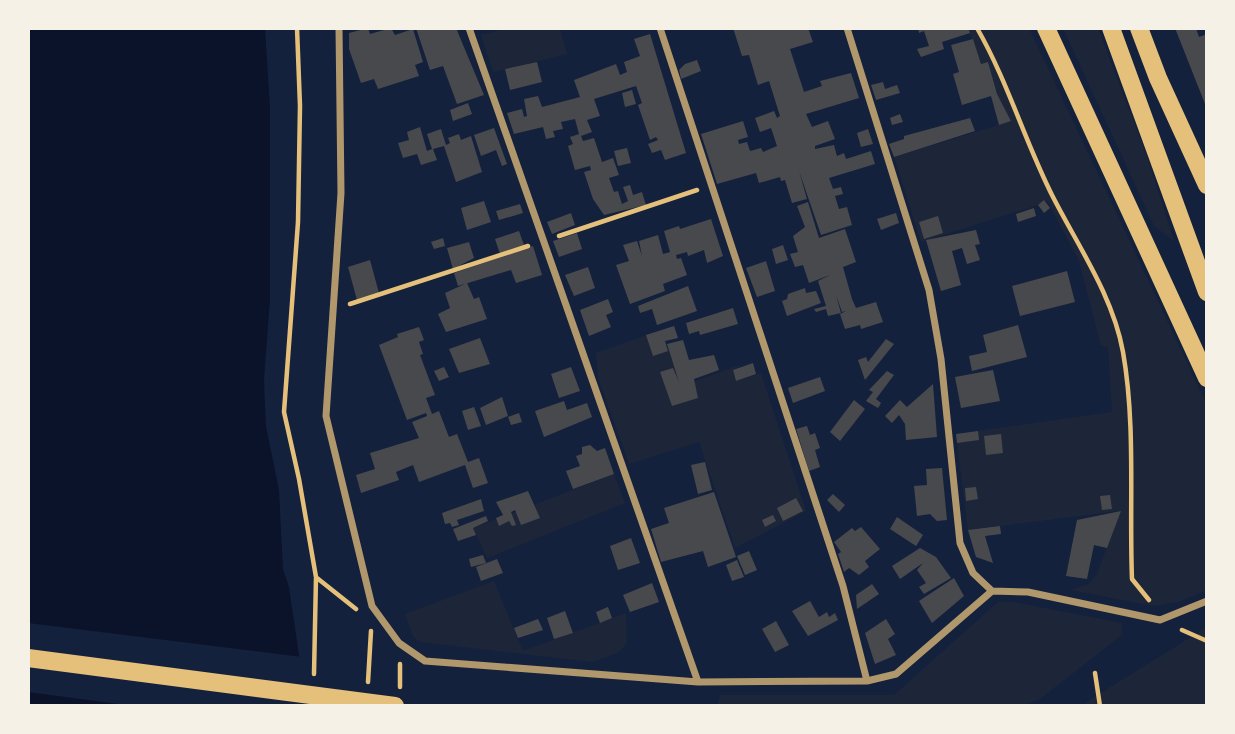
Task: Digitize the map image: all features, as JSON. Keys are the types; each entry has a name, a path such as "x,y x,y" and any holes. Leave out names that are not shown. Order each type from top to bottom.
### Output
{"main road":[{"path":"1046,28 1207,378"},
{"path":"1111,28 1207,292"},
{"path":"1139,28 1158,78 1207,186"},
{"path":"28,658 398,699"}],"street":[{"path":"339,28 341,194 326,416 372,606 399,643 425,661 698,682 867,681 896,674 992,591"},
{"path":"469,28 698,682"},
{"path":"660,28 843,586 867,681"},
{"path":"847,28 929,290 941,359 960,543 973,573 992,591 1028,592 1160,620 1207,601"}],"path":[{"path":"297,28 300,106 298,222 284,412 316,577 314,681"},
{"path":"977,28 1014,101 1053,196 1091,267 1122,348 1129,396 1132,579 1154,606 1160,620"},
{"path":"332,310 711,186"},
{"path":"316,577 360,612 372,606 368,685"},
{"path":"398,699 399,643"},
{"path":"1095,673 1100,706"}],"shaded area":[{"path":"28,28 265,28 270,107 270,300 264,380 266,426 279,490 283,569 289,587 299,655 299,706 28,706"},
{"path":"507,28 560,28 567,54 493,72 481,35"},
{"path":"968,28 1029,28 1207,405 1207,590 1179,602 1154,606 1070,590 1089,584 1097,574 1120,511 968,530 956,434 1112,412 1108,347 1101,346 1079,261 1048,202 1044,200 1038,205 921,242 894,157 1011,121 997,94 988,62 981,64"},
{"path":"1063,28 1098,28 1148,159 1174,241 1154,226"},
{"path":"661,330 681,386 748,362 733,370 736,381 761,373 806,511 735,548 699,442 629,464 598,378 596,353"},
{"path":"614,474 625,503 487,558 473,528"},
{"path":"494,581 523,651 626,613 627,643 619,652 593,662 420,642 413,636 405,614"},
{"path":"998,602 1013,602 1122,623 1122,635 1040,699 1023,706 718,705 720,695 894,695"},
{"path":"1207,627 1207,706 1080,706"}],"pier":[{"path":"28,623 303,657 302,706 133,706 28,692"}],"building":[{"path":"368,28 370,34 391,28 395,35 413,29 423,62 415,65 419,76 378,89 374,79 361,83 349,49 349,33"},
{"path":"416,28 456,28 484,95 457,104 443,66 430,70"},
{"path":"733,28 808,28 813,42 790,49 804,92 822,86 820,81 851,73 859,98 806,114 812,127 828,121 835,139 815,146 815,149 834,145 837,156 844,153 846,159 871,151 875,164 829,178 833,189 841,187 843,194 835,196 839,209 847,207 852,225 821,235 799,171 807,199 792,203 785,180 781,181 780,177 759,183 756,173 717,184 701,134 743,121 748,137 738,140 739,144 747,142 750,151 761,148 763,152 777,146 771,128 760,132 755,118 774,111 777,118 780,116 769,81 758,85 749,55 742,56"},
{"path":"918,28 968,28 970,33 942,42 944,49 921,57 917,49 929,46 924,31 919,33"},
{"path":"1175,28 1196,28 1199,37 1207,34 1207,109"},
{"path":"650,34 686,153 665,160 661,150 652,153 648,144 658,140 656,137 650,140 638,105 642,103 636,86 594,99 600,116 587,120 592,132 581,136 583,141 594,138 602,162 613,158 619,175 609,178 614,192 618,191 622,204 628,201 623,187 630,185 633,195 642,192 646,205 604,215 593,199 584,172 591,170 590,166 575,170 568,146 573,144 570,137 579,134 575,119 561,122 563,129 553,131 555,137 546,139 543,127 514,134 507,113 522,109 524,117 527,116 524,99 538,96 542,107 580,97 574,80 616,64 620,75 627,72 624,62 640,56 634,39"},
{"path":"973,39 981,64 988,62 997,94 1011,121 999,125 991,96 962,105 953,74 959,72 951,45"},
{"path":"697,60 701,71 681,79 679,70 685,64"},
{"path":"537,62 542,82 510,90 505,69"},
{"path":"883,82 885,89 897,85 900,93 876,100 871,85"},
{"path":"632,90 636,104 625,107 622,93"},
{"path":"468,103 472,114 453,121 450,110"},
{"path":"900,114 903,122 892,125 890,118"},
{"path":"970,118 975,131 894,157 889,144 904,139 904,136"},
{"path":"420,127 427,151 432,149 427,134 441,129 446,145 450,143 448,138 459,134 461,140 471,136 482,172 456,182 444,146 433,149 437,160 421,165 417,154 403,158 398,143 409,140 407,132"},
{"path":"494,128 507,164 502,166 496,150 481,156 474,135"},
{"path":"868,129 873,144 861,147 857,133"},
{"path":"627,148 631,163 618,166 614,151"},
{"path":"1044,200 1050,208 1044,213 1038,205"},
{"path":"484,201 491,222 467,230 461,208"},
{"path":"808,202 819,238 845,229 856,262 843,267 852,299 856,308 876,302 883,322 861,329 860,325 845,329 840,314 846,311 842,312 836,295 841,313 828,316 826,309 816,312 814,309 826,306 818,281 830,275 809,283 803,265 795,267 790,254 798,252 793,236 805,227 797,206"},
{"path":"520,204 523,213 499,220 496,211"},
{"path":"1034,208 1036,216 1018,222 1016,214"},
{"path":"571,213 575,225 552,234 547,222"},
{"path":"896,213 899,223 881,230 877,219"},
{"path":"938,216 943,233 924,239 919,222"},
{"path":"711,219 723,256 707,263 704,250 688,256 687,252 676,255 677,259 681,258 687,275 663,284 665,291 630,304 616,265 629,261 623,245 637,241 642,256 639,241 658,235 663,254 670,252 664,231"},
{"path":"976,230 980,244 975,245 980,260 967,264 962,248 952,251 961,285 941,291 926,240"},
{"path":"519,231 524,245 500,254 495,239"},
{"path":"577,233 582,249 559,257 553,241"},
{"path":"443,238 445,246 434,249 431,242"},
{"path":"469,242 474,258 453,269 447,248"},
{"path":"783,245 788,260 776,264 772,249"},
{"path":"533,246 542,275 516,283 511,270 458,286 454,273"},
{"path":"370,260 379,293 357,300 348,267"},
{"path":"766,261 775,291 757,297 746,268"},
{"path":"588,267 595,288 574,296 565,275"},
{"path":"1067,271 1075,302 1020,316 1012,286"},
{"path":"467,283 474,299 479,297 487,319 446,332 438,314 450,308 445,293"},
{"path":"688,286 697,311 657,325 652,309 640,313 638,306"},
{"path":"805,288 806,293 816,291 821,303 787,316 782,301 787,299 788,294"},
{"path":"608,299 613,312 606,315 611,327 589,336 580,310"},
{"path":"733,308 738,324 700,335 699,331 689,334 686,323"},
{"path":"1018,325 1027,357 972,371 969,356 987,352 983,335"},
{"path":"674,326 678,338 665,341 668,351 653,356 646,335"},
{"path":"419,327 424,340 419,342 423,354 420,355 435,395 426,398 432,414 439,411 449,437 457,434 468,462 479,458 488,483 473,488 465,465 419,482 413,465 396,472 399,480 361,493 356,475 375,469 370,453 419,438 412,422 427,416 426,413 407,420 379,345 398,337 397,334"},
{"path":"480,338 490,364 459,373 449,349"},
{"path":"886,339 894,344 865,380 858,360 866,357 868,362"},
{"path":"683,340 689,360 714,355 719,370 694,379 698,398 672,406 660,372 673,368 679,382 667,344"},
{"path":"753,363 756,374 736,381 733,370"},
{"path":"444,367 449,377 439,381 434,371"},
{"path":"571,367 580,391 559,398 551,374"},
{"path":"993,370 1000,401 961,408 955,377"},
{"path":"887,371 894,375 876,399 881,403 878,408 866,401 873,392 869,390"},
{"path":"820,377 825,391 793,403 788,388"},
{"path":"933,384 937,437 906,440 905,424 899,415 892,423 885,416 900,400 907,407"},
{"path":"502,397 508,416 486,425 480,408"},
{"path":"854,400 865,409 840,441 830,432"},
{"path":"564,401 567,410 587,403 592,417 544,437 535,411"},
{"path":"474,407 481,426 468,430 462,411"},
{"path":"519,413 522,422 511,425 508,417"},
{"path":"807,426 810,435 815,433 820,448 815,450 820,467 809,471 796,429"},
{"path":"978,431 979,440 957,443 956,434"},
{"path":"1001,434 1003,453 986,455 984,436"},
{"path":"590,445 597,451 605,448 614,474 573,489 566,471 580,466 576,456 582,454 582,447"},
{"path":"705,462 712,490 698,494 691,465"},
{"path":"942,468 947,520 937,521 930,514 917,516 914,486 927,485 926,469"},
{"path":"976,487 978,499 966,501 965,488"},
{"path":"528,491 540,518 521,525 515,510 511,512 516,525 512,526 509,521 499,526 496,518 503,515 496,502"},
{"path":"714,492 736,557 708,567 703,551 661,562 651,529 669,523 664,508"},
{"path":"833,494 845,505 839,512 827,500"},
{"path":"1110,495 1112,509 1102,510 1100,496"},
{"path":"796,498 803,511 783,521 777,508"},
{"path":"481,499 484,511 457,520 459,525 452,527 450,523 445,524 442,513"},
{"path":"1121,511 1107,548 1094,545 1087,579 1066,576 1077,520"},
{"path":"773,515 776,521 765,527 762,520"},
{"path":"486,516 488,521 473,528 476,535 458,541 453,529"},
{"path":"897,517 923,535 916,546 890,529"},
{"path":"1000,526 1001,534 985,536 993,563 976,557 968,530"},
{"path":"861,527 880,549 865,561 869,567 859,575 849,568 844,572 838,554 841,552 834,542 852,528 855,531"},
{"path":"631,538 640,563 618,570 610,546"},
{"path":"920,548 936,557 951,578 924,594 919,587 926,583 917,570 923,563 900,579 892,566"},
{"path":"749,551 757,570 745,575 737,556"},
{"path":"483,555 486,563 471,567 469,559"},
{"path":"497,559 503,573 481,581 476,567"},
{"path":"737,560 744,577 732,581 726,565"},
{"path":"954,578 964,596 932,623 919,601"},
{"path":"652,583 659,602 630,612 623,595"},
{"path":"872,584 879,594 857,609 856,595"},
{"path":"810,601 819,617 827,612 829,617 835,613 838,620 808,636 792,611"},
{"path":"608,607 612,618 600,623 596,612"},
{"path":"565,611 573,633 554,639 547,618"},
{"path":"538,619 543,630 518,638 514,628"},
{"path":"886,619 895,634 888,639 896,655 875,664 865,633"},
{"path":"776,621 789,645 775,652 762,629"}]}
